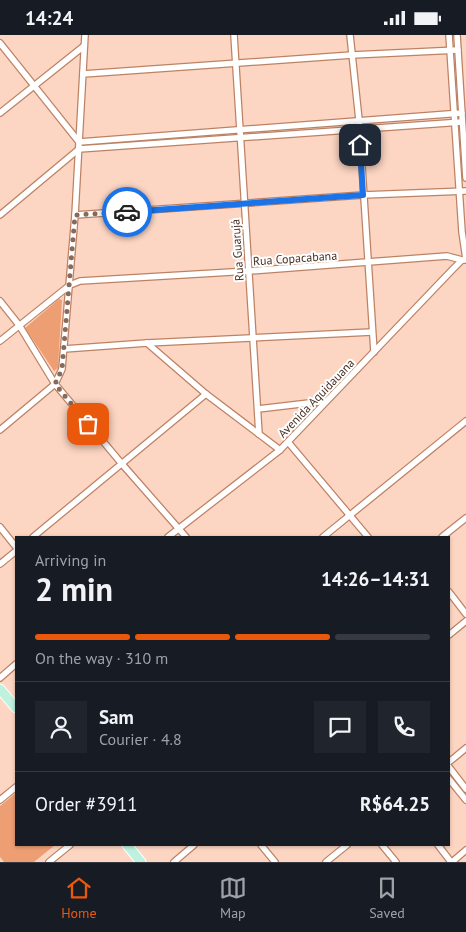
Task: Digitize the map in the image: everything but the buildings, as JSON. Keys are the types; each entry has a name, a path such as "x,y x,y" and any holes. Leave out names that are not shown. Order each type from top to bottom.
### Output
{"main road":[{"path":"0,689 15,707"},
{"path":"128,846 141,862"}],"street":[{"path":"0,429 55,384 62,369 75,215 85,35"},
{"name":"Rua Guarujá","path":"234,35 259,434"},
{"path":"350,35 359,128 374,352"},
{"path":"449,35 454,123 463,191 462,232 465,260"},
{"path":"457,35 466,177"},
{"path":"0,43 79,141"},
{"path":"0,113 84,46"},
{"path":"82,74 352,55 458,50"},
{"path":"79,141 462,113"},
{"path":"0,215 79,149 462,122"},
{"path":"75,215 363,195 463,191"},
{"name":"Rua Copacabana","path":"70,285 80,281 368,263 447,256 465,260"},
{"name":"Avenida Aquidauana","path":"169,536 280,450 465,260"},
{"path":"0,341 70,285"},
{"path":"0,301 19,325 55,384 185,536"},
{"path":"64,349 372,332"},
{"path":"147,343 206,394 280,450"},
{"path":"34,536 206,394"},
{"path":"258,409 326,401"},
{"path":"324,536 466,421"},
{"path":"288,442 367,536"},
{"path":"443,536 466,518"},
{"path":"0,527 15,546"},
{"path":"0,564 15,552"},
{"path":"450,593 466,614"},
{"path":"450,634 466,621"},
{"path":"0,678 15,666"},
{"path":"450,761 466,748"},
{"path":"450,768 466,789"},
{"path":"450,780 466,800"},
{"path":"0,800 15,788"},
{"path":"49,862 69,846"},
{"path":"174,862 193,846"},
{"path":"262,846 275,862"},
{"path":"326,862 346,846"},
{"path":"383,846 396,862"},
{"path":"439,846 451,862 466,851"}],"shaded area":[{"path":"59,299 62,300 58,368 54,371 25,328"},
{"path":"15,794 15,846 54,846 34,862 4,862 0,857 0,806"}],"way so far":[{"path":"88,424 55,384 62,369 75,215 127,212"}],"route":[{"path":"127,212 363,195 360,145"}]}
